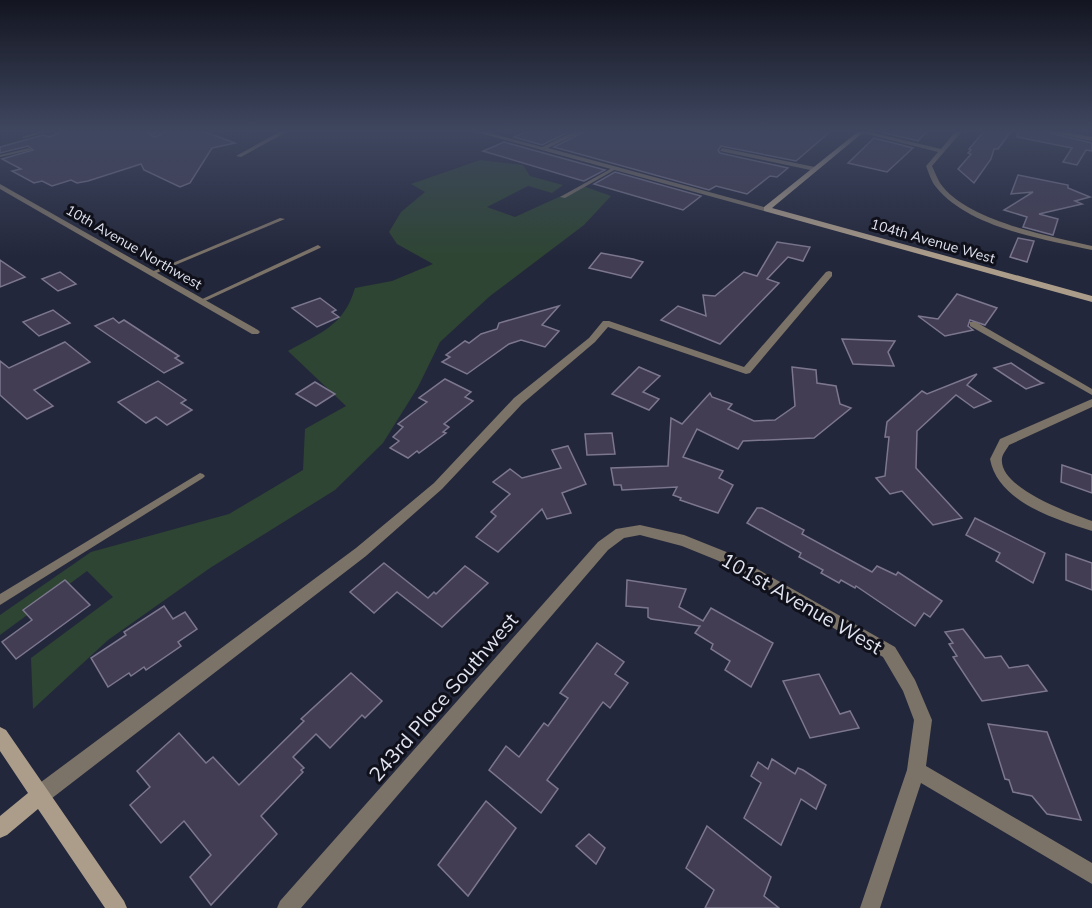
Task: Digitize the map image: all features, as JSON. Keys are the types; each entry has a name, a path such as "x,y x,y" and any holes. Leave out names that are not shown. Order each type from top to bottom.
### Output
{"street":[{"path":"632,172 767,209 811,172"},
{"path":"931,172 933,180 946,195 994,221 1092,248"},
{"name":"10th Avenue Northwest","path":"0,187 255,332"},
{"name":"104th Avenue West","path":"767,209 1092,299"},
{"path":"0,828 40,795 361,552 438,486 518,401 592,340 606,323 746,371 829,274"},
{"path":"1092,403 1004,442 996,459 1001,476 1024,496 1060,515 1092,526"},
{"name":"101st Avenue West","path":"640,530 684,541 724,557 888,652 909,686 923,720 916,770 870,908"},
{"name":"243rd Place Southwest","path":"287,908 603,546 621,533 640,530"},
{"path":"0,736 117,908"},
{"path":"916,770 1092,873"}],"lane":[{"path":"563,196 608,172"},
{"path":"152,273 282,219"},
{"path":"201,301 318,248"},
{"path":"973,324 1092,392"},
{"path":"0,600 200,476"}],"green space":[{"path":"444,172 528,172 530,176 563,185 552,193 528,186 487,207 515,217 583,186 611,196 584,225 490,296 440,342 418,387 383,443 335,490 210,568 108,640 33,709 31,658 113,597 87,571 0,635 0,615 91,552 229,514 303,470 305,429 346,406 288,351 320,333 337,320 350,301 355,288 392,281 433,264 397,244 389,232 401,212 425,192 411,184"}],"building":[{"path":"15,172 115,172 77,183 71,180 52,186 42,181 34,183"},
{"path":"149,172 197,172 190,183 180,187"},
{"path":"555,172 600,172 584,181"},
{"path":"616,172 701,196 683,210 594,184"},
{"path":"645,172 783,172 777,177 770,176 747,194 716,186 709,190"},
{"path":"962,172 982,172 974,183"},
{"path":"1018,175 1068,185 1068,188 1090,197 1075,201 1082,204 1039,214 1058,219 1053,235 1023,227 1027,217 1004,210 1033,192 1011,194"},
{"path":"1018,238 1034,241 1027,262 1010,257"},
{"path":"777,242 810,247 803,261 788,257 767,279 779,283 720,344 661,320 678,306 706,316 703,295 715,296 744,272 757,276"},
{"path":"601,253 643,262 631,278 589,268"},
{"path":"0,260 25,277 0,287"},
{"path":"60,272 76,284 58,291 42,279"},
{"path":"957,294 997,308 985,325 970,320 968,326 973,330 945,336 918,316 938,319"},
{"path":"320,298 336,310 332,312 339,317 317,327 292,308"},
{"path":"559,306 542,325 559,331 545,347 521,340 509,344 467,374 442,362 450,357 446,355 465,341 469,343 481,334 497,329 499,323"},
{"path":"53,310 70,323 39,336 23,322"},
{"path":"113,318 119,323 124,320 179,356 175,358 183,363 164,373 95,326"},
{"path":"842,339 895,341 888,352 894,366 853,364"},
{"path":"65,342 90,362 34,390 53,406 27,419 0,395 0,361 9,368"},
{"path":"1011,363 1043,383 1026,389 994,368"},
{"path":"639,367 660,376 643,392 659,399 649,410 612,394"},
{"path":"792,367 816,370 817,383 836,386 840,404 851,408 814,438 743,441 738,449 697,429 683,457 723,471 719,478 733,485 718,513 680,500 681,498 673,495 677,487 622,490 621,485 614,485 611,468 668,466 671,418 682,424 710,393 712,397 732,404 728,409 754,421 775,420 795,406"},
{"path":"977,374 967,385 991,401 974,408 956,395 917,431 916,468 962,518 933,525 902,491 890,494 876,478 885,476 889,437 885,437 887,422 922,391 927,394"},
{"path":"445,379 471,392 465,397 473,401 444,424 449,427 443,432 446,433 419,453 417,451 408,458 390,448 399,441 393,437 403,427 398,424 427,402 419,398"},
{"path":"158,381 186,400 181,403 192,410 167,425 156,417 146,423 118,402"},
{"path":"315,382 335,394 316,406 296,394"},
{"path":"612,433 615,454 587,455 585,434"},
{"path":"568,446 586,484 562,493 571,513 547,519 542,509 498,552 476,537 496,516 491,512 510,494 493,482 510,469 522,478 561,468 552,450"},
{"path":"1062,465 1092,475 1092,493 1061,482"},
{"path":"757,508 762,508 804,530 802,534 872,572 877,566 896,575 898,572 942,601 930,617 924,613 915,626 856,586 855,588 841,580 839,583 821,573 823,570 799,557 801,553 747,523"},
{"path":"975,518 1045,553 1033,583 996,561 1000,553 966,535"},
{"path":"1066,554 1092,563 1092,590 1066,580"},
{"path":"384,563 428,598 434,592 436,594 465,566 488,583 442,627 397,592 374,613 350,592"},
{"path":"65,580 90,605 16,659 2,642 32,620 23,610"},
{"path":"627,580 686,589 679,607 703,621 711,608 773,643 751,687 725,670 730,661 711,649 713,644 695,633 700,626 651,619 648,617 648,608 626,606"},
{"path":"164,606 173,619 185,612 197,629 178,642 181,646 146,670 144,667 131,676 129,673 108,687 91,658 126,635 124,632"},
{"path":"963,629 985,658 1001,656 1009,668 1028,665 1047,691 982,701 953,657 957,656 949,644 953,643 945,632"},
{"path":"597,643 624,662 615,674 628,683 610,708 603,702 547,780 558,789 541,813 489,770 506,746 519,757 544,723 548,726 568,698 560,693"},
{"path":"351,673 382,701 365,718 362,715 330,748 316,734 293,757 304,768 301,770 303,772 261,816 277,834 211,905 190,877 211,855 184,821 161,843 130,805 150,787 137,771 179,733 206,763 213,757 239,785 304,721 301,719"},
{"path":"819,674 840,714 850,711 859,728 810,738 783,681"},
{"path":"988,724 1047,732 1081,820 1047,814 1032,796 1013,792 1009,780 1005,779"},
{"path":"772,759 795,774 798,768 803,770 826,785 816,809 801,799 781,845 744,818 761,783 751,776 758,762 768,769"},
{"path":"486,801 516,828 468,896 438,865"},
{"path":"707,826 771,877 764,896 779,908 705,908 714,890 686,868"},
{"path":"589,834 605,848 596,864 576,846"}]}
